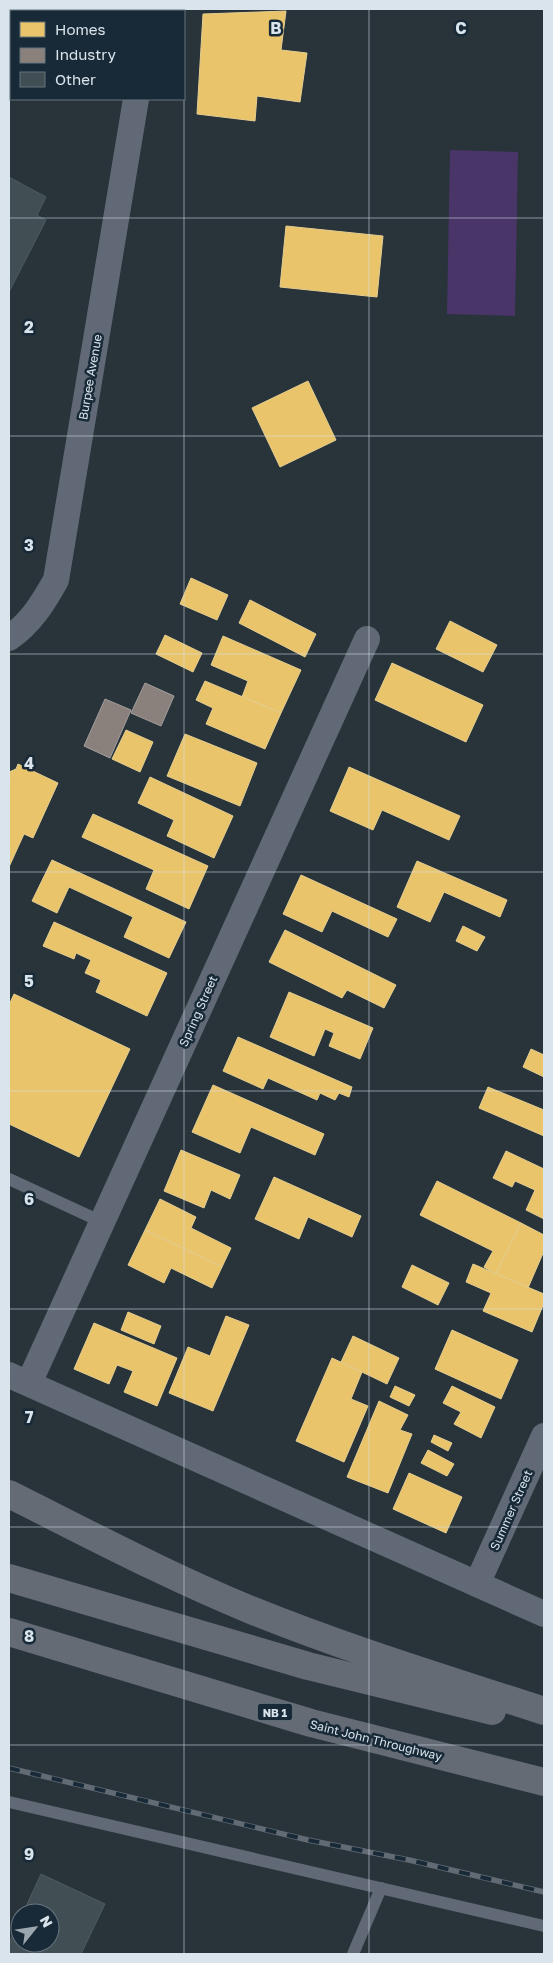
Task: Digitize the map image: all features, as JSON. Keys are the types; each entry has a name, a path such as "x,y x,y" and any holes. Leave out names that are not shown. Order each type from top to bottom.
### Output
{"highway":[{"path":"9,1494 148,1564 250,1610 323,1638 544,1711"},
{"path":"9,1578 308,1666 544,1724"},
{"name":"Saint John Throughway","path":"12,1634 311,1723 544,1782"}],"street":[{"name":"Burpee Avenue","path":"9,638 22,628 42,606 56,580 136,100"},
{"name":"Spring Street","path":"19,1379 102,1222 367,639"},
{"path":"19,1379 544,1614"},
{"name":"Summer Street","path":"477,1584 544,1436"}],"lane":[{"path":"9,1179 102,1222"},
{"path":"9,1802 544,1926"},
{"path":"353,1954 381,1888"}],"shaded area":[{"path":"450,150 518,152 515,316 447,314"}],"building: Homes":[{"path":"9,9 31,9 10,10 9,46"},
{"path":"286,11 281,50 307,53 300,102 257,96 255,121 197,114 203,14"},
{"path":"286,226 383,236 377,297 280,287"},
{"path":"308,381 336,440 280,467 252,408"},
{"path":"191,578 228,595 217,620 180,604"},
{"path":"250,600 316,634 305,657 239,623"},
{"path":"450,621 497,645 483,672 436,649"},
{"path":"165,635 202,653 193,672 156,654"},
{"path":"223,636 301,670 281,713 242,697 248,681 211,665"},
{"path":"392,663 483,705 466,742 375,700"},
{"path":"205,681 281,713 265,749 206,724 213,708 196,700"},
{"path":"126,730 153,742 140,772 112,759"},
{"path":"185,734 257,763 240,806 167,776"},
{"path":"18,764 58,783 33,838 24,834 9,867 9,772 16,769"},
{"path":"349,767 460,816 449,840 382,810 373,830 330,811"},
{"path":"150,777 233,816 214,858 167,836 174,820 138,803"},
{"path":"93,814 208,866 189,909 146,889 154,870 82,837"},
{"path":"52,860 186,922 169,958 124,937 133,917 69,887 57,913 32,901"},
{"path":"417,861 507,900 500,917 444,892 430,922 397,907"},
{"path":"301,875 397,919 388,937 332,911 322,932 283,914"},
{"path":"54,922 167,973 147,1016 96,992 101,980 85,973 91,960 76,953 74,959 43,946"},
{"path":"463,926 485,937 477,951 456,941"},
{"path":"285,930 396,985 384,1008 347,990 342,998 269,962"},
{"path":"289,992 373,1028 360,1059 329,1046 334,1033 325,1029 314,1056 270,1037"},
{"path":"14,994 130,1049 79,1157 9,1124 9,1005"},
{"path":"238,1037 352,1087 349,1097 339,1093 335,1100 320,1093 317,1100 268,1078 263,1089 223,1071"},
{"path":"531,1049 544,1055 544,1077 523,1067"},
{"path":"213,1085 324,1134 315,1155 251,1127 240,1153 192,1132"},
{"path":"488,1087 544,1110 544,1136 479,1108"},
{"path":"181,1150 240,1175 230,1199 211,1190 204,1208 164,1191"},
{"path":"506,1151 544,1169 544,1219 526,1210 535,1190 515,1181 512,1187 493,1178"},
{"path":"274,1177 361,1216 352,1237 308,1217 299,1239 255,1219"},
{"path":"437,1181 521,1223 496,1274 484,1267 493,1251 420,1215"},
{"path":"160,1199 196,1217 191,1228 231,1248 222,1267 145,1230"},
{"path":"521,1223 544,1235 544,1251 528,1288 496,1274"},
{"path":"145,1230 222,1267 212,1288 171,1268 164,1283 128,1265"},
{"path":"473,1264 544,1294 544,1303 532,1332 483,1311 491,1293 466,1282"},
{"path":"412,1265 449,1283 438,1305 402,1287"},
{"path":"128,1312 161,1326 154,1344 121,1330"},
{"path":"226,1316 249,1325 213,1411 169,1393 188,1347 210,1356"},
{"path":"94,1323 177,1358 157,1406 124,1392 133,1371 117,1365 109,1384 74,1369"},
{"path":"452,1330 518,1360 501,1399 435,1369"},
{"path":"353,1336 399,1358 387,1384 341,1362"},
{"path":"332,1358 362,1372 351,1399 368,1406 344,1462 296,1441"},
{"path":"395,1386 415,1395 409,1406 390,1397"},
{"path":"452,1386 495,1407 481,1438 454,1424 461,1412 443,1403"},
{"path":"379,1401 408,1415 400,1430 412,1434 388,1493 347,1477"},
{"path":"434,1435 452,1443 448,1451 431,1442"},
{"path":"428,1450 454,1464 447,1476 421,1463"},
{"path":"409,1473 462,1497 446,1533 393,1509"}],"building: Industry":[{"path":"145,683 174,696 161,726 131,713"},
{"path":"105,699 131,710 110,758 84,746"}],"building: Other":[{"path":"9,177 46,197 37,215 46,220 9,292"},
{"path":"41,1874 105,1904 81,1954 9,1954 10,1941 10,1953 60,1953 60,1903 28,1903"}],"railway":[{"path":"9,1768 308,1840 409,1860 544,1892"}]}
